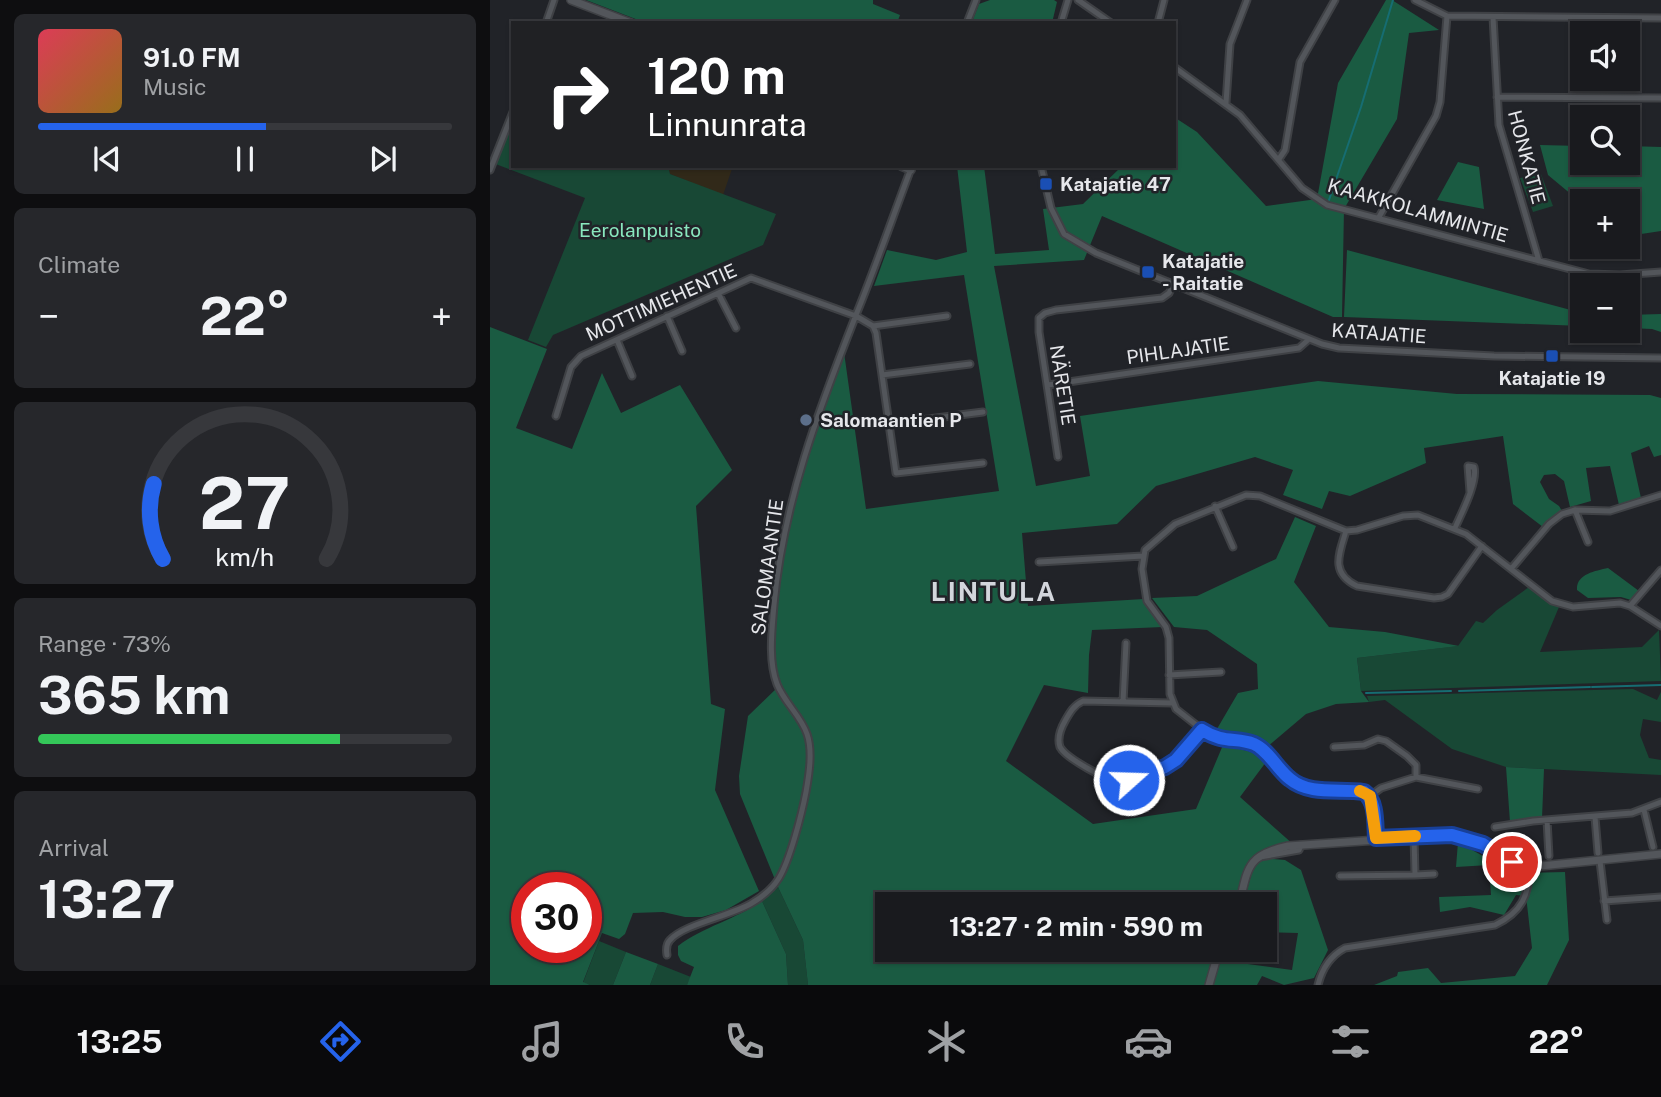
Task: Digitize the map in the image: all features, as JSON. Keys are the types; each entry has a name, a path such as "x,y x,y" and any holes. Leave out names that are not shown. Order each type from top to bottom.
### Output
{"street":[{"path":"547,21 554,0"},
{"path":"571,0 626,21"},
{"path":"968,21 976,0"},
{"path":"1061,21 1068,0"},
{"path":"1078,0 1108,21"},
{"path":"1159,21 1164,0"},
{"path":"1226,103 1230,44 1247,0"},
{"path":"1279,159 1285,150 1300,62 1335,0"},
{"path":"1415,0 1447,16 1661,18"},
{"path":"1379,217 1436,116 1440,102 1447,16"},
{"name":"HONKATIE","path":"1493,17 1499,125 1539,261"},
{"name":"KAAKKOLAMMINTIE","path":"1176,67 1240,115 1301,188 1327,205 1589,274 1661,272"},
{"path":"1497,97 1661,98"},
{"path":"490,170 511,117"},
{"name":"SALOMAANTIE","path":"667,955 666,948 671,939 685,930 753,903 770,889 785,866 806,793 810,752 807,733 778,687 774,674 774,604 780,564 797,478 822,400 912,168"},
{"name":"KATAJATIE","path":"1041,168 1051,208 1064,234 1096,253 1308,340 1339,348 1494,356 1661,358"},
{"name":"MOTTIMIEHENTIE","path":"555,416 575,360 751,278 856,316 873,326"},
{"name":"NÄRETIE","path":"1058,457 1039,318 1056,310 1162,298 1169,293 1174,283"},
{"path":"718,293 736,328"},
{"path":"667,316 682,351"},
{"path":"947,316 873,326 896,474 983,463"},
{"path":"617,340 632,376"},
{"name":"PIHLAJATIE","path":"1048,384 1299,348 1308,340"},
{"path":"882,375 970,364"},
{"path":"889,424 983,412"},
{"path":"1455,528 1470,492"},
{"path":"1376,838 1370,796 1364,792 1300,786 1255,745 1221,740 1202,730 1172,703 1169,638 1166,627 1147,601 1142,569 1143,556 1150,545 1175,524 1215,506 1253,494 1346,531 1414,514 1455,528 1552,601 1564,606 1611,603 1630,606 1661,626"},
{"path":"1511,569 1549,524 1562,514 1575,510 1610,511 1661,495"},
{"path":"1215,506 1233,547"},
{"path":"1575,510 1588,542"},
{"path":"1346,531 1339,556 1339,569 1346,581 1357,586 1434,598 1448,594 1482,546"},
{"path":"1039,562 1143,556"},
{"path":"1630,606 1661,570"},
{"path":"1123,702 1126,643"},
{"path":"1169,675 1221,672"},
{"path":"1172,703 1083,701 1076,705 1059,734 1059,744 1063,751 1108,779 1119,782 1165,767 1176,760 1202,730"},
{"path":"1334,747 1364,745 1378,739 1386,741 1416,765 1416,776"},
{"path":"1370,796 1381,788 1416,776 1478,789"},
{"path":"1495,827 1644,810 1661,802"},
{"path":"1644,810 1653,847"},
{"path":"1595,817 1607,920"},
{"path":"1547,820 1549,856"},
{"path":"1243,892 1249,869 1256,858 1268,850 1376,838 1452,835 1465,837 1483,844 1512,862 1530,867 1599,857 1661,854"},
{"path":"1413,836 1415,875"},
{"path":"1256,858 1299,850 1301,845"},
{"path":"1318,985 1327,962 1335,953 1345,948 1502,922 1525,900 1530,867"},
{"path":"1340,876 1434,874"},
{"path":"1604,901 1661,897"},
{"path":"1209,985 1216,962"}],"shaded area":[{"path":"668,168 732,168 723,195 670,174"}],"green space":[{"path":"586,0 873,0 873,4 900,15 898,21 641,21"},
{"path":"990,0 1057,2 1052,21 972,21 979,4"},
{"path":"1386,0 1392,0 1439,30 1409,33 1397,119 1344,209 1342,317 1333,317 1102,216 1084,260 994,266 1036,486 1090,476 1080,416 1318,381 1457,394 1650,395 1661,398 1661,455 1654,457 1649,446 1631,453 1641,498 1619,505 1610,466 1586,468 1591,501 1570,507 1564,481 1555,474 1544,475 1540,482 1549,499 1562,511 1543,527 1513,504 1503,436 1424,448 1426,463 1350,496 1329,491 1322,509 1283,495 1293,470 1255,457 1156,486 1117,524 1022,533 1028,606 1144,599 1163,627 1092,630 1088,693 1044,685 1006,761 1093,824 1196,809 1223,745 1256,753 1266,762 1240,797 1294,845 1256,858 1244,892 875,892 875,962 1216,962 1209,985 808,985 803,940 740,794 739,776 748,716 778,687 772,652 774,604 795,485 843,345 866,509 999,491 964,275 874,286 887,250 936,260 967,252 957,168 984,168 995,254 1049,250 1043,209 1083,204 1120,168 1176,168 1176,118 1197,132 1266,206 1317,199 1338,83"},
{"name":"Eerolanpuisto","path":"510,123 511,168 668,168 670,174 776,214 763,245 553,335 546,347 528,340 585,198 493,163"},
{"path":"1540,145 1570,146 1570,175 1640,175 1640,146 1661,147 1661,231 1640,234 1640,189 1570,189 1570,193 1548,175"},
{"path":"1458,162 1479,167 1484,209 1437,200"},
{"path":"1541,174 1553,206 1533,212 1520,178"},
{"path":"1347,250 1570,310 1570,326 1344,317"},
{"path":"1661,314 1661,332 1640,328 1640,315"},
{"path":"490,327 547,349 516,428 572,449 602,373 621,413 680,385 732,470 696,506 711,704 725,709 715,790 759,891 726,910 702,917 685,917 663,912 633,913 625,934 619,939 602,933 602,872 511,872 511,963 590,963 583,982 590,985 490,985"},
{"path":"1295,517 1316,526 1294,582 1329,627 1385,632 1459,646 1357,658 1361,691 1369,702 1336,704 1306,714 1267,747 1256,741 1214,734 1238,693 1258,689 1257,664 1207,630 1174,627 1152,598 1197,596 1276,559"},
{"path":"1608,568 1639,591 1631,600 1621,597 1588,598 1577,590 1583,577"},
{"path":"1529,587 1559,607 1540,652 1642,647 1659,630 1661,681 1361,691 1357,658 1458,646 1476,621 1483,623"},
{"path":"1633,689 1657,700 1661,692 1661,722 1643,719 1640,735 1649,758 1661,760 1661,775 1506,767 1452,749 1385,700 1369,702 1367,696"},
{"path":"1506,767 1544,769 1542,818 1510,822"},
{"path":"1458,842 1504,868 1520,873 1565,872 1569,940 1547,985 1374,985 1397,976 1398,972 1428,968 1441,983 1515,976 1532,948 1526,896 1516,895 1504,915 1470,907 1440,912 1439,897 1491,895 1489,865 1456,867"},
{"path":"1260,858 1285,860 1301,870 1328,950 1314,978 1284,985 1262,976 1257,985 1211,985 1217,962 1292,970 1298,933 1277,932 1277,892 1247,892 1253,868"},
{"path":"778,887 803,940 808,985 788,985 786,954 762,901"},
{"path":"762,901 786,954 788,985 687,985 694,967 681,961 678,946"},
{"path":"602,942 626,952 613,985 583,983 591,963 602,963"},
{"path":"626,952 658,964 650,985 613,985"},
{"path":"658,964 691,977 687,985 650,985"}],"waterway":[{"path":"1329,200 1361,107 1393,0"},
{"path":"1592,687 1661,685"},
{"path":"1459,691 1590,687"},
{"path":"1366,693 1451,691"}],"slow traffic":[{"path":"1360,791 1370,796 1373,803 1376,838 1415,836"}],"place":[{"name":"Katajatie 47","path":"1046,184"},
{"name":"Katajatie - Raitatie","path":"1148,272"},
{"name":"Katajatie 19","path":"1552,356"},
{"name":"Salomaantien P","path":"806,420"}],"district":[{"name":"LINTULA","path":"994,591"}],"route":[{"path":"1129,780 1165,767 1176,760 1202,730 1221,740 1255,745 1300,786 1364,792 1370,796 1373,803 1376,838 1452,835 1473,839 1512,862"}]}
